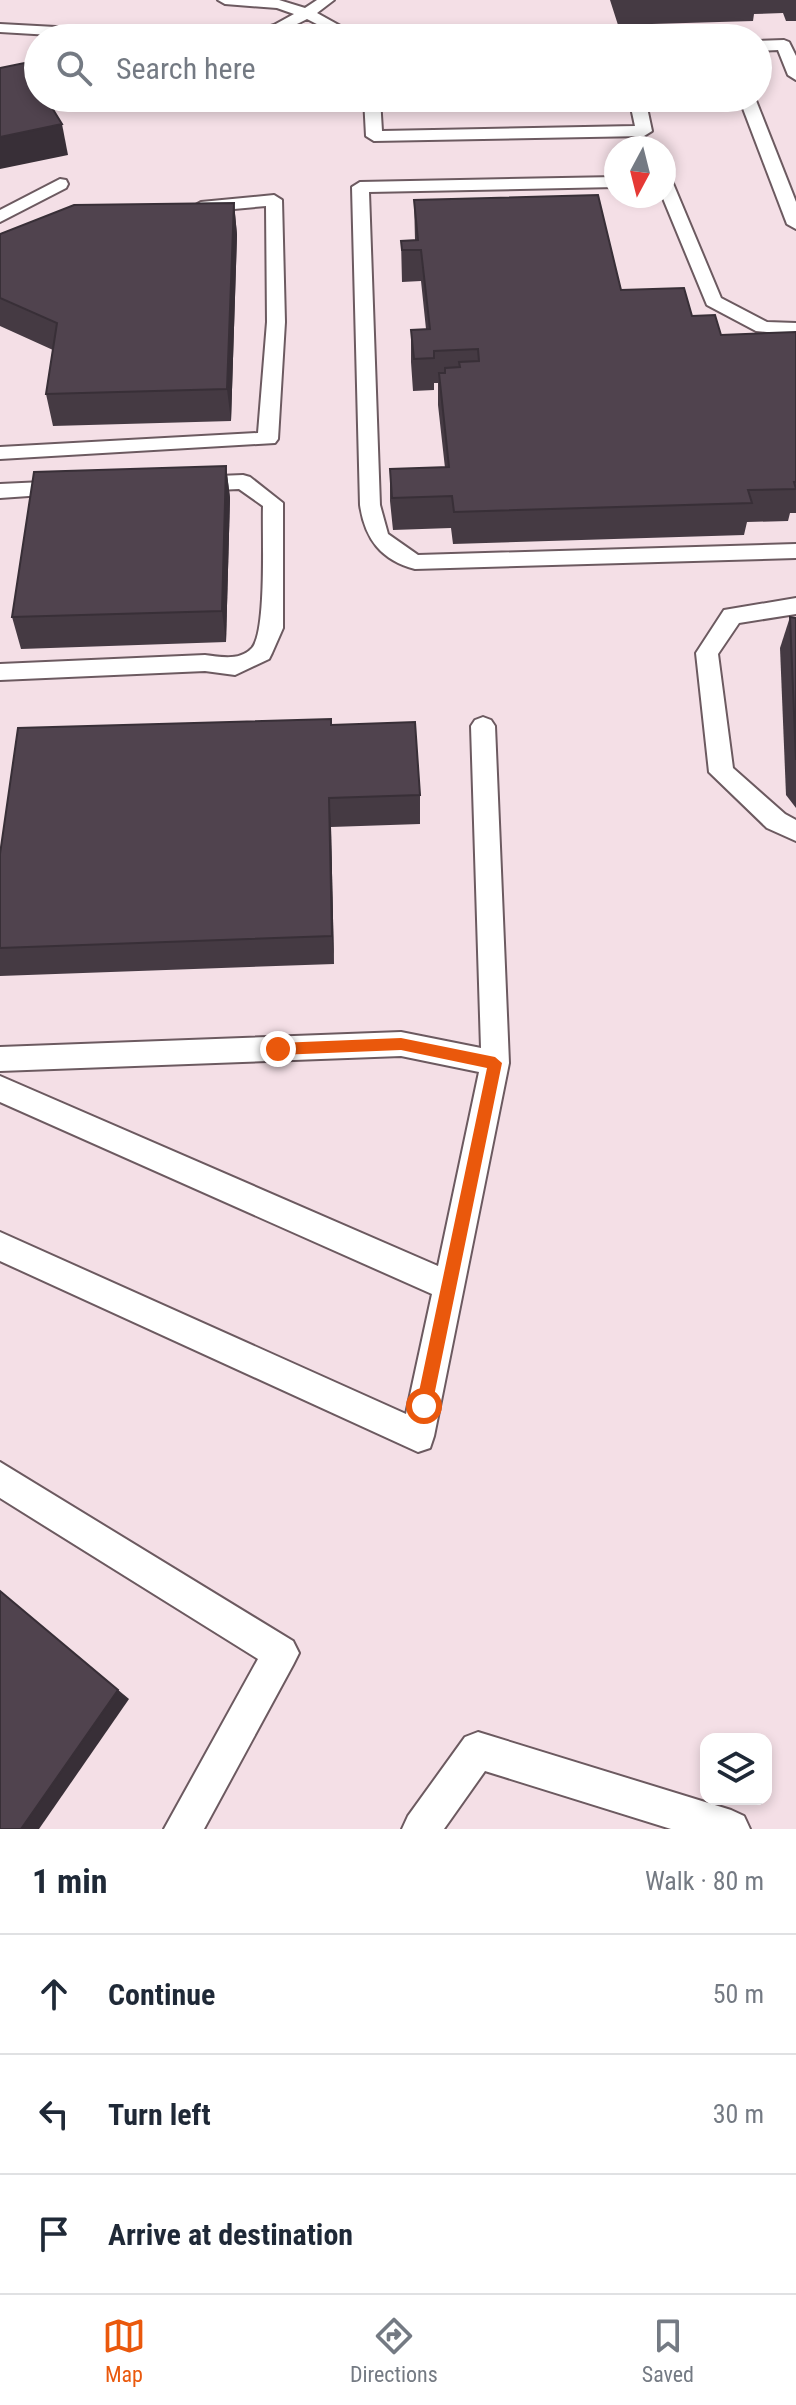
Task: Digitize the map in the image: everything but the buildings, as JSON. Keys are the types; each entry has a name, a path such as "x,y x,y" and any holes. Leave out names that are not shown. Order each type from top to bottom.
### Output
{"lane":[{"path":"225,0 278,4 328,24"},
{"path":"286,24 327,0"},
{"path":"0,28 24,29"},
{"path":"790,45 796,75"},
{"path":"373,112 374,136 644,131 640,112"},
{"path":"752,112 796,224"},
{"path":"604,182 360,187 370,505 374,530 387,549 415,562 796,551"},
{"path":"0,217 60,184"},
{"path":"0,453 268,439 276,322 274,200 180,210"},
{"path":"675,208 713,301 763,327 796,329"},
{"path":"0,672 205,663 235,667 261,653 272,628 273,503 243,482 167,485"},
{"path":"0,491 91,487"},
{"path":"796,606 732,616 707,653 721,772 776,821 796,831"},
{"path":"0,1246 418,1436 495,1063 483,726"},
{"path":"0,1059 401,1044 495,1063"},
{"path":"0,1089 449,1286"},
{"path":"0,1479 281,1653 183,1829"},
{"path":"421,1829 478,1750 731,1829"}],"route":[{"path":"278,1049 401,1044 495,1063 424,1406"}]}
